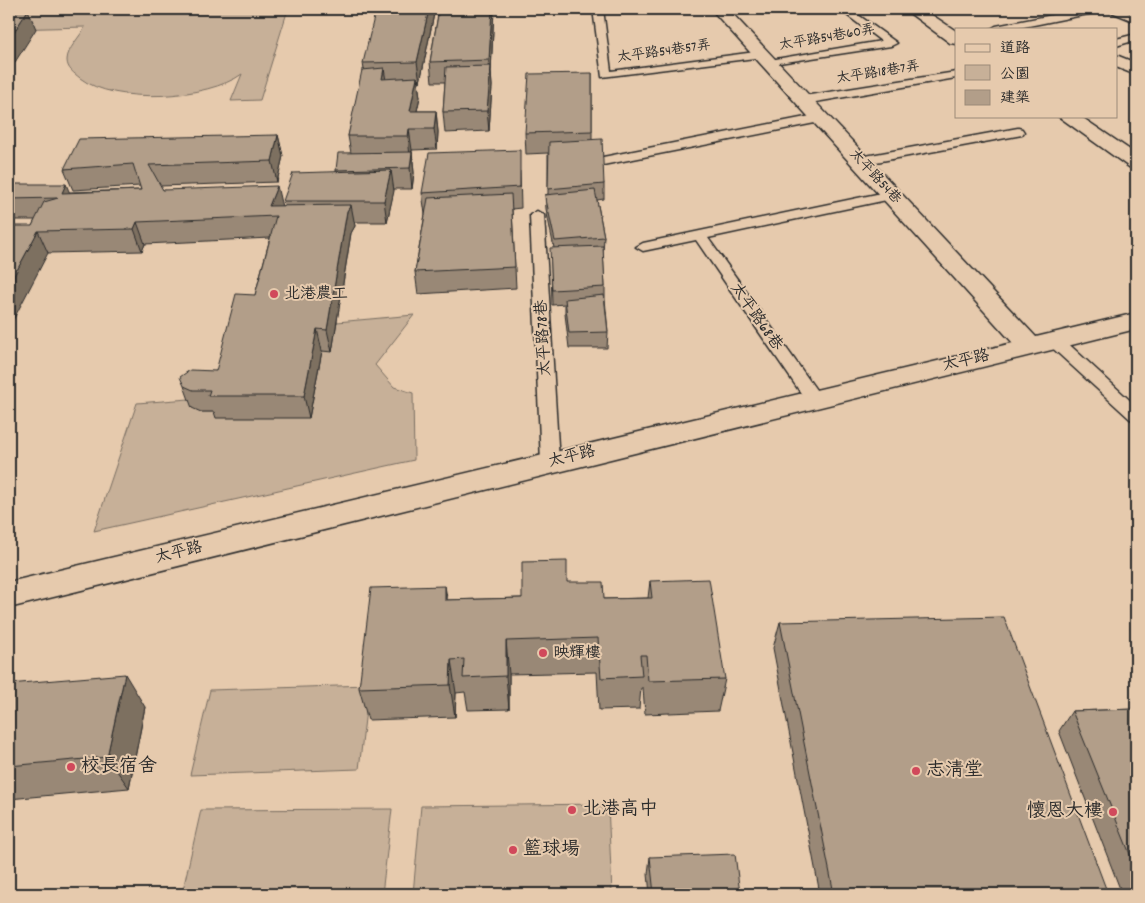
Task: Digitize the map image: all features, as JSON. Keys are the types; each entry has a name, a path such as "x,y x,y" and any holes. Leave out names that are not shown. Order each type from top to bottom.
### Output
{"street":[{"name":"太平路54巷","path":"719,9 891,195 1042,343"},
{"path":"912,9 955,37"},
{"path":"1118,61 1136,70"},
{"path":"1070,118 1136,163"},
{"name":"太平路","path":"11,599 550,462 1136,321"}],"lane":[{"name":"太平路54巷57弄","path":"598,9 606,75 766,58"},
{"name":"太平路54巷60弄","path":"766,58 891,42 844,9"},
{"path":"1001,28 1099,9"},
{"path":"1109,9 1136,18"},
{"path":"1118,42 1136,37"},
{"name":"太平路18巷7弄","path":"804,100 955,75"},
{"path":"602,161 821,118"},
{"path":"860,161 1018,132"},
{"path":"643,247 891,195"},
{"name":"太平路78巷","path":"538,215 550,462"},
{"name":"太平路68巷","path":"700,236 813,398"},
{"path":"1042,343 1136,415"}],"green space":[{"path":"9,9 288,9 260,100 231,101 242,74 207,89 185,93 137,95 95,87 75,74 67,63 71,47 85,27 9,29"},
{"path":"414,315 375,365 394,387 413,393 414,460 94,531 137,403 189,399 201,412 218,412 322,351 337,322"},
{"path":"369,685 359,769 190,775 210,690"},
{"name":"籃球場","path":"608,804 612,894 413,894 421,806"},
{"path":"392,809 382,894 182,894 201,810"}],"building":[{"path":"376,9 429,9 417,62 363,63"},
{"path":"439,9 492,9 489,60 430,62"},
{"path":"9,10 28,10 9,40"},
{"path":"491,66 487,111 443,112 446,67"},
{"path":"384,68 382,79 417,77 410,111 436,111 434,129 409,129 408,136 348,136 362,70"},
{"path":"592,73 592,131 525,133 529,74"},
{"path":"278,135 272,161 149,165 163,190 277,186 269,206 351,205 347,211 327,330 317,329 304,396 208,396 210,390 193,390 184,386 180,377 190,370 216,371 236,294 255,295 276,216 137,222 134,229 38,231 9,285 9,226 32,226 44,202 58,198 9,199 9,184 66,184 62,193 141,190 133,164 64,169 79,139"},
{"path":"602,139 604,184 548,189 549,142"},
{"path":"520,150 520,187 422,193 429,153"},
{"path":"412,152 410,168 336,170 338,153"},
{"path":"391,170 384,201 283,201 293,173"},
{"path":"595,190 604,237 555,241 545,195"},
{"path":"511,194 515,267 415,272 428,198"},
{"path":"603,246 605,287 552,290 550,248"},
{"path":"604,295 608,332 569,333 565,299"},
{"path":"567,561 567,582 603,582 604,599 652,598 650,581 709,579 725,679 648,681 646,655 640,655 642,676 601,678 598,638 506,641 506,676 463,678 464,659 451,660 450,685 359,688 371,588 445,586 445,600 522,598 522,562"},
{"name":"志清堂","path":"1004,617 1108,894 834,894 780,622"},
{"path":"125,674 107,757 9,766 9,684"},
{"path":"1136,709 1136,869 1072,711"},
{"path":"735,854 740,894 654,894 650,857"}],"place":[{"name":"北港農工","path":"274,294"},
{"name":"映輝樓","path":"543,653"},
{"name":"校長宿舍","path":"71,767"},
{"name":"志清堂","path":"916,771"},
{"name":"北港高中","path":"572,810"},
{"name":"懷恩大樓","path":"1113,812"},
{"name":"籃球場","path":"513,850"}]}
